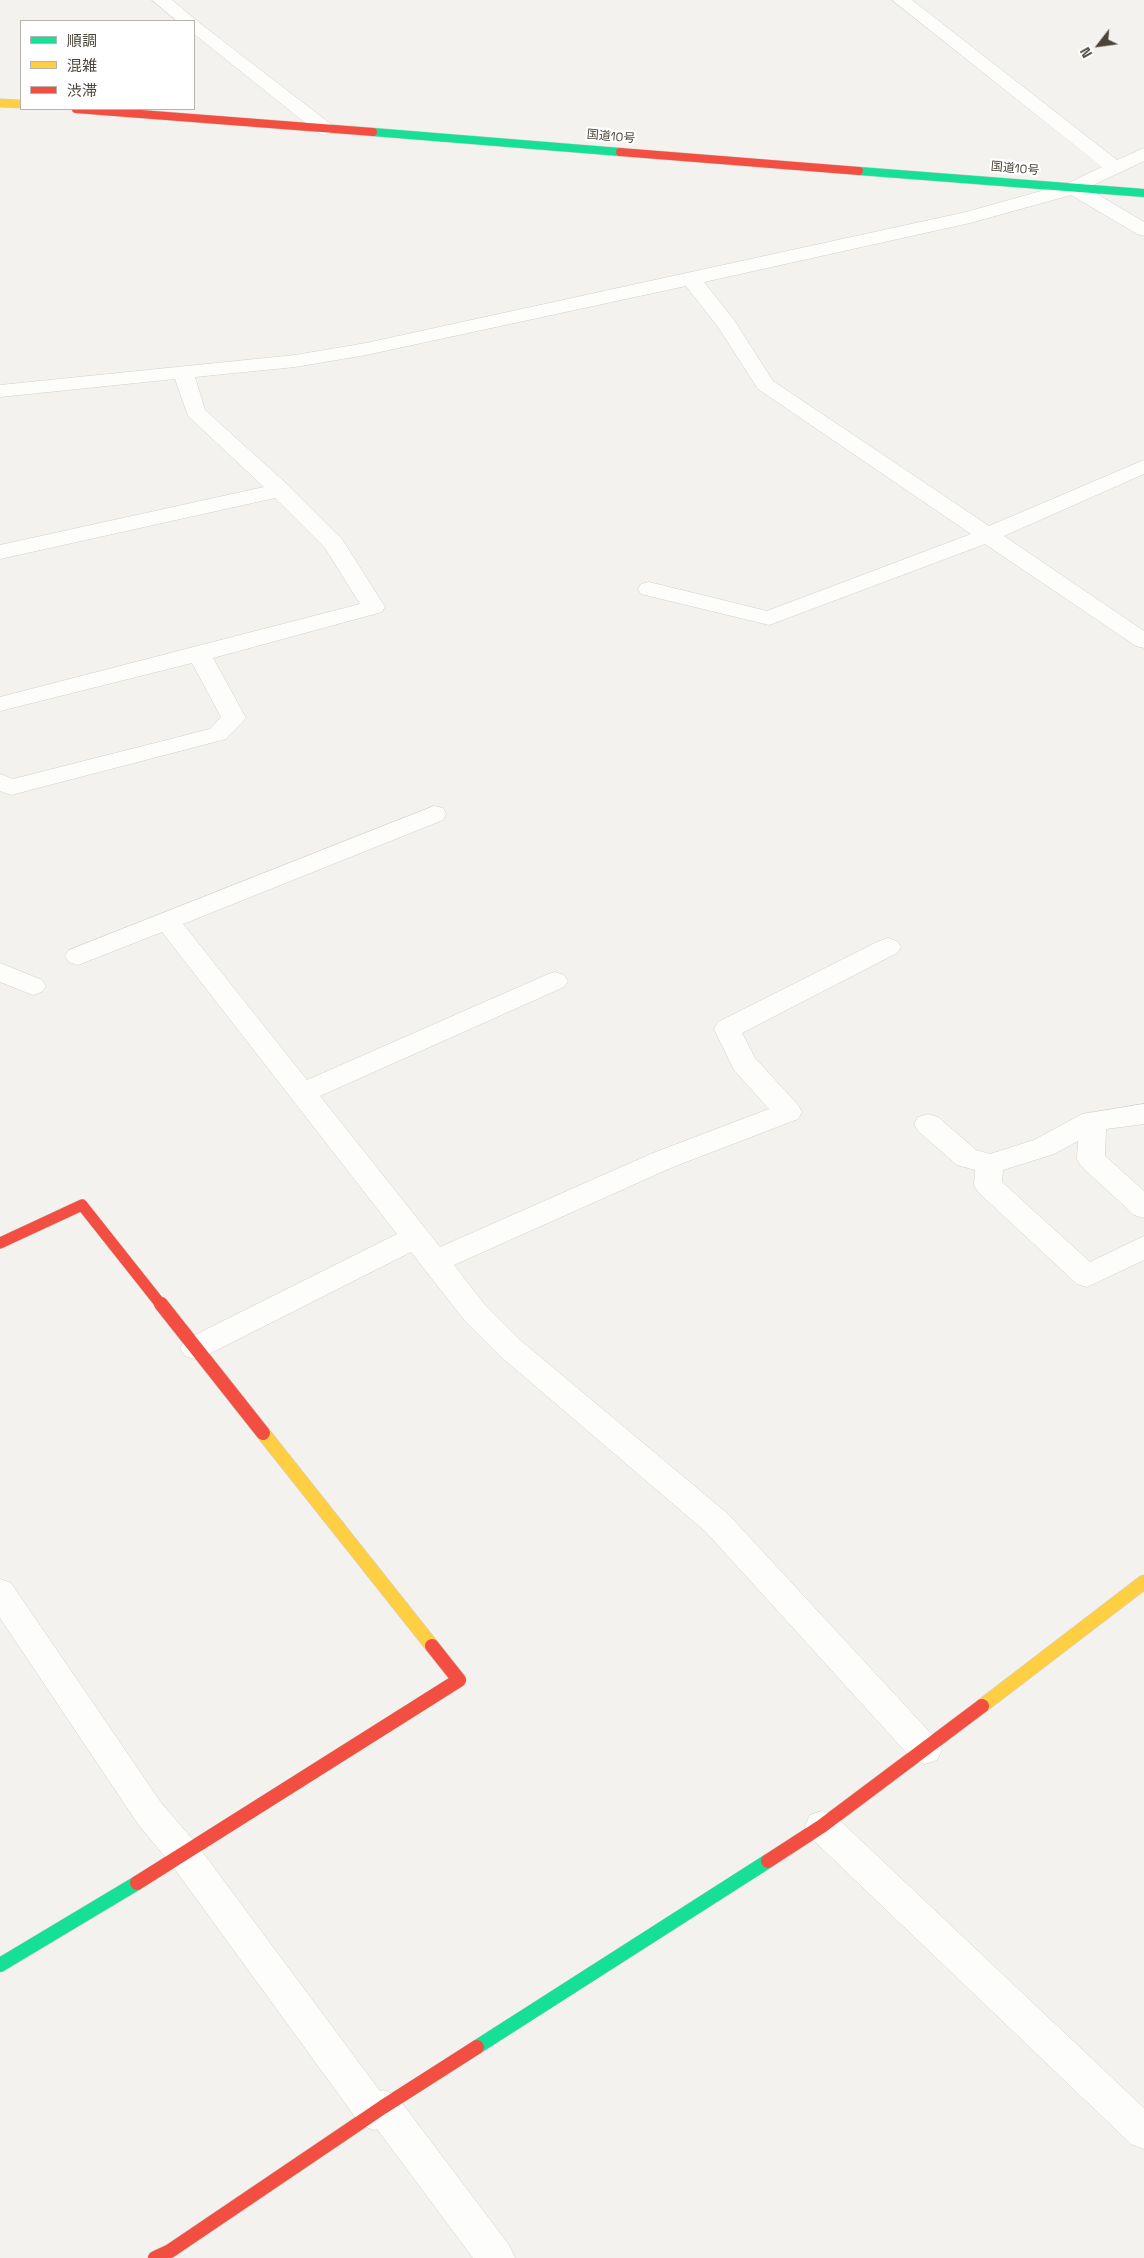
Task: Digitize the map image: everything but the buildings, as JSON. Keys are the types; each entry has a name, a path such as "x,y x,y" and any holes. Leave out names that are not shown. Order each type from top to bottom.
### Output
{"main road":[{"path":"0,103 20,104"},
{"name":"国道10号","path":"88,110 1144,193"},
{"path":"0,1243 82,1205 459,1680 141,1881 0,1965"},
{"path":"155,2258 170,2251 379,2110 822,1826 925,1750 1144,1582"}],"street":[{"path":"161,0 187,20"},
{"path":"902,0 1114,167"},
{"path":"195,27 326,129"},
{"path":"0,392 26,387 295,361 366,349 692,280 970,217 1073,188 1144,154"},
{"path":"1073,188 1144,230"},
{"path":"692,280 727,324 765,386 1144,641"},
{"path":"0,704 199,654 374,607 334,544 280,490 195,412 183,372"},
{"path":"650,589 769,618 988,535 1144,466"},
{"path":"0,552 280,490"},
{"path":"0,782 11,788 218,734 234,718 199,654"},
{"path":"78,956 434,814"},
{"path":"167,921 475,1313 510,1348 717,1523 925,1750"},
{"path":"434,1262 663,1160 788,1112 744,1063 727,1028 888,946"},
{"path":"0,972 33,986"},
{"path":"302,1093 555,981"},
{"path":"928,1124 967,1158 990,1164 1044,1148 1092,1120 1144,1114"},
{"path":"1092,1120 1091,1160 1144,1208"},
{"path":"990,1164 988,1185 1087,1276 1144,1247"},
{"path":"195,1348 415,1237"},
{"path":"0,1592 150,1814 184,1853 379,2110 496,2258"},
{"path":"822,1826 1144,2132"}],"traffic: fast":[{"path":"373,132 620,152"},
{"path":"859,171 1144,193"},
{"path":"477,2047 768,1861"},
{"path":"0,1965 137,1883"}],"traffic: slow":[{"path":"0,103 20,104"},
{"path":"263,1433 432,1646"},
{"path":"982,1706 1144,1582"}],"traffic: jam":[{"path":"89,110 373,132"},
{"path":"620,152 859,171"},
{"path":"0,1243 82,1205 263,1433"},
{"path":"137,1883 459,1680 432,1646"},
{"path":"768,1861 822,1826 982,1706"},
{"path":"155,2258 170,2251 383,2107 477,2047"}]}
